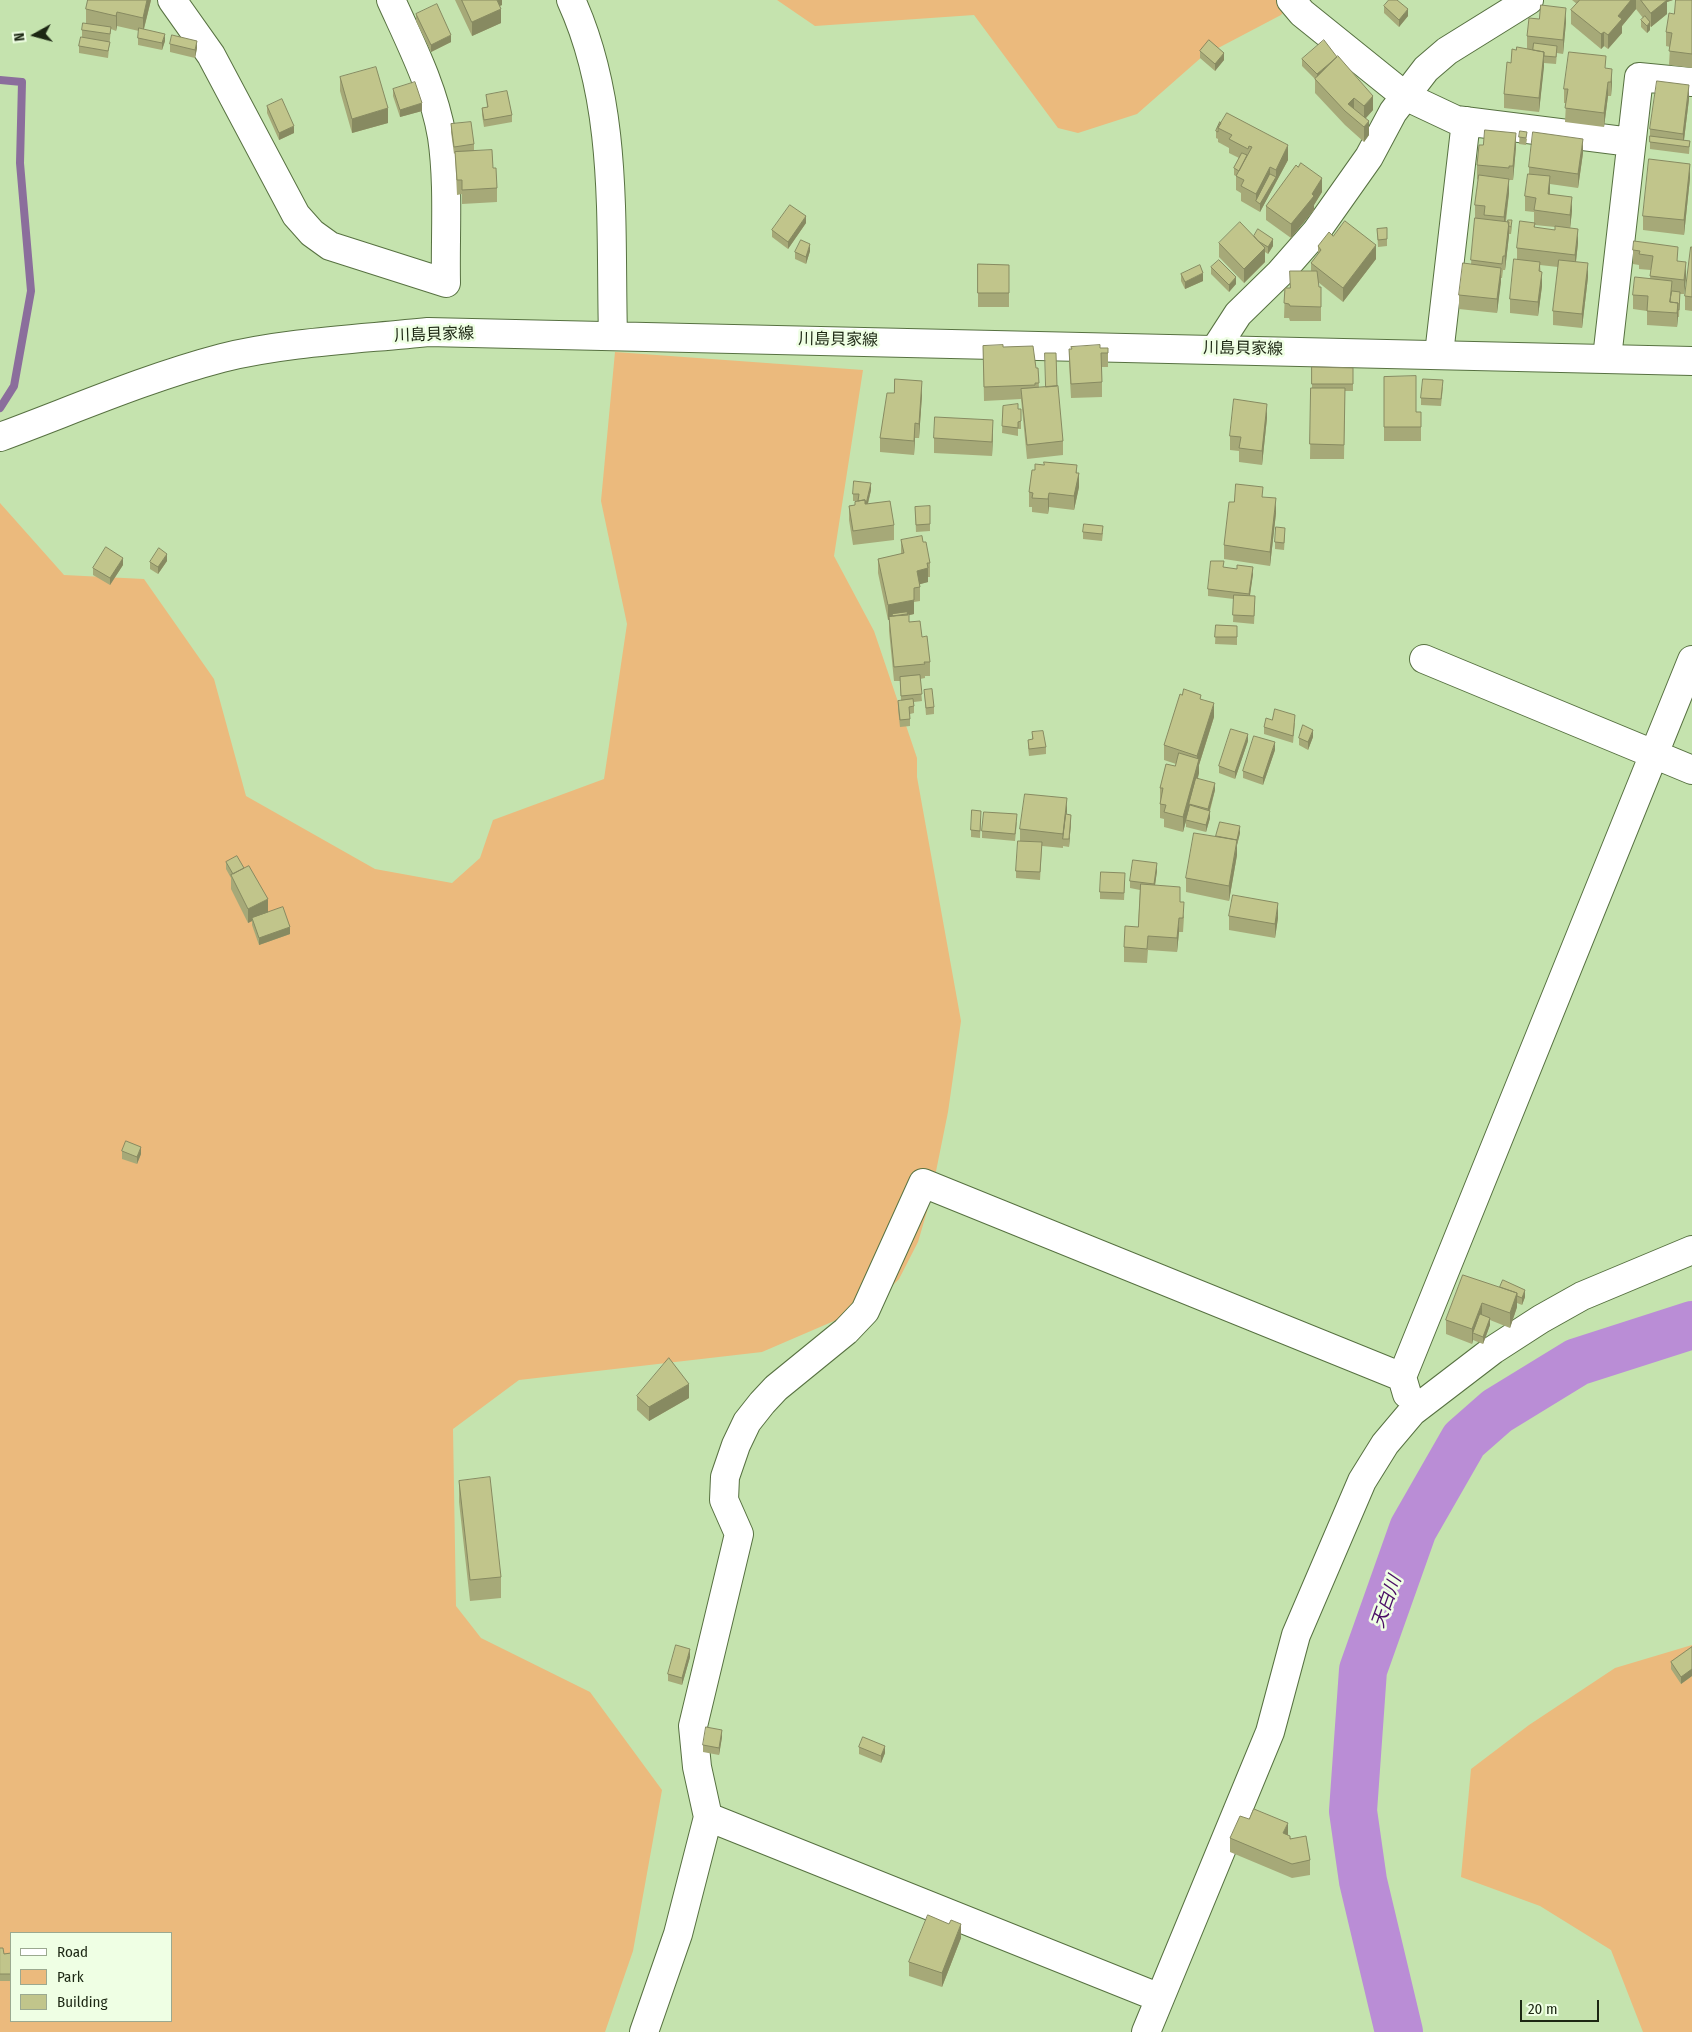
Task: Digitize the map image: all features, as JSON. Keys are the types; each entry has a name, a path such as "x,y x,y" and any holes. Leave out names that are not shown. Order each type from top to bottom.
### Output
{"street":[{"path":"172,0 212,55 296,215 312,233 330,246 446,283 445,171 442,136 420,66 391,0"},
{"path":"571,0 594,65 605,115 613,336"},
{"path":"1291,0 1302,13 1405,96 1456,120 1631,142"},
{"path":"1216,348 1238,314 1280,273 1316,232 1369,157 1393,112 1426,69 1447,51 1529,0"},
{"path":"1607,358 1640,77 1692,82"},
{"path":"1440,354 1466,121"},
{"name":"川島貝家線","path":"0,437 176,372 222,358 263,350 428,332 1216,348 1692,361"},
{"path":"1424,659 1692,770"},
{"path":"1412,1412 1402,1377 1692,660"},
{"path":"644,2032 678,1934 708,1817 697,1767 693,1726 738,1534 724,1500 725,1477 743,1430 762,1403 776,1388 846,1330 865,1311 923,1183 1402,1377"},
{"path":"1146,2032 1270,1732 1291,1650 1338,1532 1362,1481 1385,1444 1412,1412 1494,1350 1541,1319 1582,1296 1692,1250"},
{"path":"708,1817 1160,1998"}],"green space":[{"path":"777,0 1294,0 1281,15 1203,56 1137,114 1078,133 1058,128 974,15 815,26"},
{"path":"615,352 863,370 834,556 874,631 917,758 917,777 961,1021 948,1112 930,1201 918,1242 899,1279 870,1308 834,1321 762,1352 519,1380 453,1429 456,1606 481,1638 590,1692 662,1790 633,1951 605,2032 0,2032 0,503 64,575 144,579 214,679 246,796 375,869 452,883 480,858 493,820 604,779 627,624 601,501"},
{"path":"1692,1645 1692,2032 1643,2032 1611,1950 1540,1906 1461,1877 1471,1769 1529,1725 1615,1668"}],"building":[{"path":"88,0 147,0 143,18 117,12 116,16 86,9"},
{"path":"462,0 497,0 501,9 472,22"},
{"path":"1389,0 1397,0 1408,9 1399,20 1384,6"},
{"path":"1580,0 1631,0 1618,16 1622,19 1608,35 1604,32 1601,34 1571,10"},
{"path":"1641,0 1667,0 1651,13"},
{"path":"1676,0 1692,0 1692,54 1669,51 1672,33 1666,32 1669,13 1674,14"},
{"path":"437,4 451,35 431,45 416,14"},
{"path":"1541,5 1566,8 1563,40 1527,36 1529,18 1539,19"},
{"path":"1645,16 1650,22 1647,26 1641,20"},
{"path":"83,23 111,27 110,34 82,30"},
{"path":"139,28 165,34 162,43 138,38"},
{"path":"172,35 197,41 195,50 170,44"},
{"path":"81,37 110,42 108,51 79,46"},
{"path":"1209,40 1224,53 1215,64 1200,51"},
{"path":"1324,40 1337,57 1317,74 1302,59"},
{"path":"1534,43 1557,46 1556,57 1544,56 1544,52 1533,50"},
{"path":"1517,47 1544,52 1539,98 1504,94 1507,62 1511,63 1512,49 1516,50"},
{"path":"1569,52 1606,56 1605,68 1612,69 1611,82 1608,82 1604,113 1565,108 1568,89 1564,89"},
{"path":"1338,56 1373,96 1364,106 1354,98 1348,104 1369,121 1364,127 1345,111 1315,79"},
{"path":"376,67 388,108 352,119 340,77"},
{"path":"1657,81 1689,85 1683,134 1650,129"},
{"path":"415,82 422,103 400,110 393,89"},
{"path":"507,91 512,115 484,120 482,108 488,107 486,95"},
{"path":"282,99 294,126 279,133 267,106"},
{"path":"1227,113 1288,145 1276,170 1270,167 1256,194 1241,186 1244,180 1236,176 1252,147 1249,146 1248,149 1229,139 1232,135 1218,128"},
{"path":"471,122 474,144 454,147 451,124"},
{"path":"1485,130 1516,133 1513,166 1509,166 1509,168 1477,165 1479,145 1483,145"},
{"path":"1520,131 1527,132 1526,138 1519,137"},
{"path":"1533,132 1583,139 1578,174 1529,167"},
{"path":"1650,136 1690,141 1689,147 1650,142"},
{"path":"492,150 493,168 496,168 497,188 462,190 462,180 457,180 455,152"},
{"path":"1242,153 1247,155 1239,171 1234,168"},
{"path":"1649,159 1690,164 1684,220 1643,216"},
{"path":"1301,163 1322,178 1312,194 1314,196 1291,224 1266,206 1296,165 1298,167"},
{"path":"1270,174 1276,177 1260,204 1256,201"},
{"path":"1528,174 1550,176 1548,194 1572,197 1570,215 1534,210 1536,198 1525,196"},
{"path":"1479,175 1509,179 1504,217 1484,215 1485,206 1475,205"},
{"path":"790,205 806,216 788,242 772,230"},
{"path":"1475,218 1509,222 1505,256 1503,256 1502,264 1471,260"},
{"path":"1508,220 1512,220 1511,227 1509,226"},
{"path":"1345,221 1376,245 1343,288 1311,263 1321,250 1318,246 1329,232 1333,236"},
{"path":"1520,221 1535,223 1534,227 1555,230 1555,226 1578,229 1575,255 1517,248"},
{"path":"1240,222 1265,248 1244,269 1219,243"},
{"path":"1387,228 1387,239 1378,240 1377,229"},
{"path":"1258,229 1273,239 1268,247 1254,236"},
{"path":"801,240 810,244 806,257 795,252"},
{"path":"1634,241 1678,247 1677,261 1686,262 1684,280 1650,276 1653,256 1639,254 1640,251 1633,250"},
{"path":"1692,247 1692,297 1685,296"},
{"path":"1514,259 1540,262 1539,271 1542,272 1538,302 1510,299"},
{"path":"1219,260 1236,277 1229,285 1211,267"},
{"path":"1559,260 1588,263 1582,314 1553,311"},
{"path":"1463,263 1501,268 1497,299 1459,295"},
{"path":"978,264 1009,265 1009,293 978,293"},
{"path":"1200,265 1203,273 1185,282 1181,274"},
{"path":"1290,271 1317,271 1319,287 1321,287 1321,307 1290,306 1284,303 1285,288 1290,288"},
{"path":"1635,277 1672,281 1670,302 1678,303 1677,313 1647,311 1648,296 1633,295"},
{"path":"1672,291 1680,292 1679,310 1678,303 1670,302"},
{"path":"1003,345 1003,347 1033,346 1039,383 1035,383 1035,385 984,387 983,346"},
{"path":"1100,345 1100,348 1108,348 1108,353 1101,353 1102,382 1071,384 1069,349 1072,349 1071,347"},
{"path":"1045,353 1056,353 1057,386 1046,387"},
{"path":"1312,367 1353,368 1353,384 1312,384"},
{"path":"1416,376 1416,412 1421,412 1421,427 1384,427 1384,377"},
{"path":"895,379 922,381 919,424 915,423 914,441 880,438 887,393 894,393"},
{"path":"1423,379 1443,380 1441,399 1421,398"},
{"path":"1058,386 1063,441 1027,445 1021,389"},
{"path":"1311,388 1345,388 1344,445 1310,444"},
{"path":"1234,399 1267,404 1262,451 1239,448 1241,437 1230,436"},
{"path":"1018,404 1018,409 1021,409 1021,421 1018,422 1018,428 1002,426 1003,406"},
{"path":"935,417 993,420 992,442 934,438"},
{"path":"1044,462 1077,465 1076,473 1079,473 1074,496 1049,493 1048,499 1032,498 1033,493 1029,492 1032,470 1035,470 1035,464 1044,465"},
{"path":"854,481 871,483 866,504 865,500 858,501 859,494 853,494"},
{"path":"1236,484 1263,487 1262,497 1276,498 1270,552 1224,545 1229,502 1234,502"},
{"path":"865,500 866,504 890,501 894,525 853,531 849,506 855,505 855,502"},
{"path":"930,506 930,524 916,525 915,507"},
{"path":"1084,524 1103,526 1102,534 1083,532"},
{"path":"1276,527 1285,528 1284,543 1275,542"},
{"path":"922,536 923,542 926,542 930,563 927,563 928,568 917,571 920,587 914,588 914,600 888,605 878,559 904,553 901,540"},
{"path":"106,547 123,558 110,578 93,568"},
{"path":"159,548 167,554 158,567 150,562"},
{"path":"1211,561 1224,561 1223,567 1237,569 1237,565 1253,567 1249,594 1208,589"},
{"path":"1234,595 1255,596 1254,616 1233,615"},
{"path":"907,612 908,615 893,616 892,614"},
{"path":"909,614 909,622 920,621 922,637 927,636 930,662 894,667 889,617"},
{"path":"1216,625 1237,626 1237,637 1215,637"},
{"path":"920,675 922,694 901,696 900,677"},
{"path":"932,689 934,707 926,708 924,690"},
{"path":"1184,689 1201,695 1200,699 1214,703 1197,756 1164,745 1180,694 1182,695"},
{"path":"913,699 914,706 909,707 910,719 900,720 898,701"},
{"path":"1275,709 1295,715 1293,736 1264,727 1266,718 1272,720"},
{"path":"1303,725 1313,730 1308,742 1299,738"},
{"path":"1231,729 1248,734 1235,772 1219,766"},
{"path":"1043,731 1046,747 1029,749 1028,740 1033,739 1032,732"},
{"path":"1254,736 1275,742 1263,778 1243,771"},
{"path":"1179,753 1199,759 1183,817 1164,812 1166,805 1160,804 1163,788 1160,788 1166,764 1175,766"},
{"path":"1196,778 1215,783 1208,809 1189,804"},
{"path":"1025,794 1067,798 1063,834 1020,829"},
{"path":"1190,805 1210,811 1206,825 1186,820"},
{"path":"972,810 981,811 980,831 971,830"},
{"path":"984,812 1017,814 1015,834 982,831"},
{"path":"1066,814 1071,815 1069,839 1063,839"},
{"path":"1220,822 1240,826 1237,840 1216,836"},
{"path":"1194,833 1237,840 1229,886 1186,878"},
{"path":"1018,841 1042,842 1040,872 1016,871"},
{"path":"237,856 244,868 233,874 226,862"},
{"path":"1133,860 1157,863 1154,884 1130,881"},
{"path":"249,866 268,899 248,909 231,875"},
{"path":"1101,872 1125,873 1124,893 1100,892"},
{"path":"1141,884 1180,887 1180,902 1184,902 1183,918 1179,918 1177,938 1148,936 1147,949 1124,947 1125,926 1138,927"},
{"path":"1233,895 1278,903 1275,924 1229,916"},
{"path":"283,907 290,927 259,938 252,918"},
{"path":"126,1141 141,1147 137,1157 122,1151"},
{"path":"1463,1275 1517,1293 1510,1313 1482,1303 1472,1329 1446,1320"},
{"path":"1503,1280 1525,1290 1522,1298 1517,1296 1517,1293 1500,1287"},
{"path":"1480,1314 1490,1318 1483,1337 1473,1333"},
{"path":"669,1358 689,1384 649,1407 637,1396"},
{"path":"490,1477 501,1577 470,1580 459,1481"},
{"path":"676,1645 690,1649 682,1678 668,1674"},
{"path":"1692,1647 1692,1669 1681,1677 1671,1662"},
{"path":"706,1727 722,1730 719,1748 703,1745"},
{"path":"863,1737 885,1746 881,1756 859,1747"},
{"path":"1254,1809 1288,1823 1283,1833 1290,1836 1290,1839 1306,1836 1310,1860 1292,1864 1230,1838 1240,1816 1249,1819"},
{"path":"928,1915 949,1924 951,1920 961,1924 942,1973 909,1962"},
{"path":"0,1948 3,1948 4,1954 10,1953 10,1974 0,1974"}],"waterway":[{"path":"0,80 22,82 20,163 31,291 14,386 0,408"},
{"name":"天白川","path":"1399,2032 1363,1881 1353,1811 1363,1670 1413,1529 1464,1440 1497,1411 1577,1362 1692,1325"}]}
